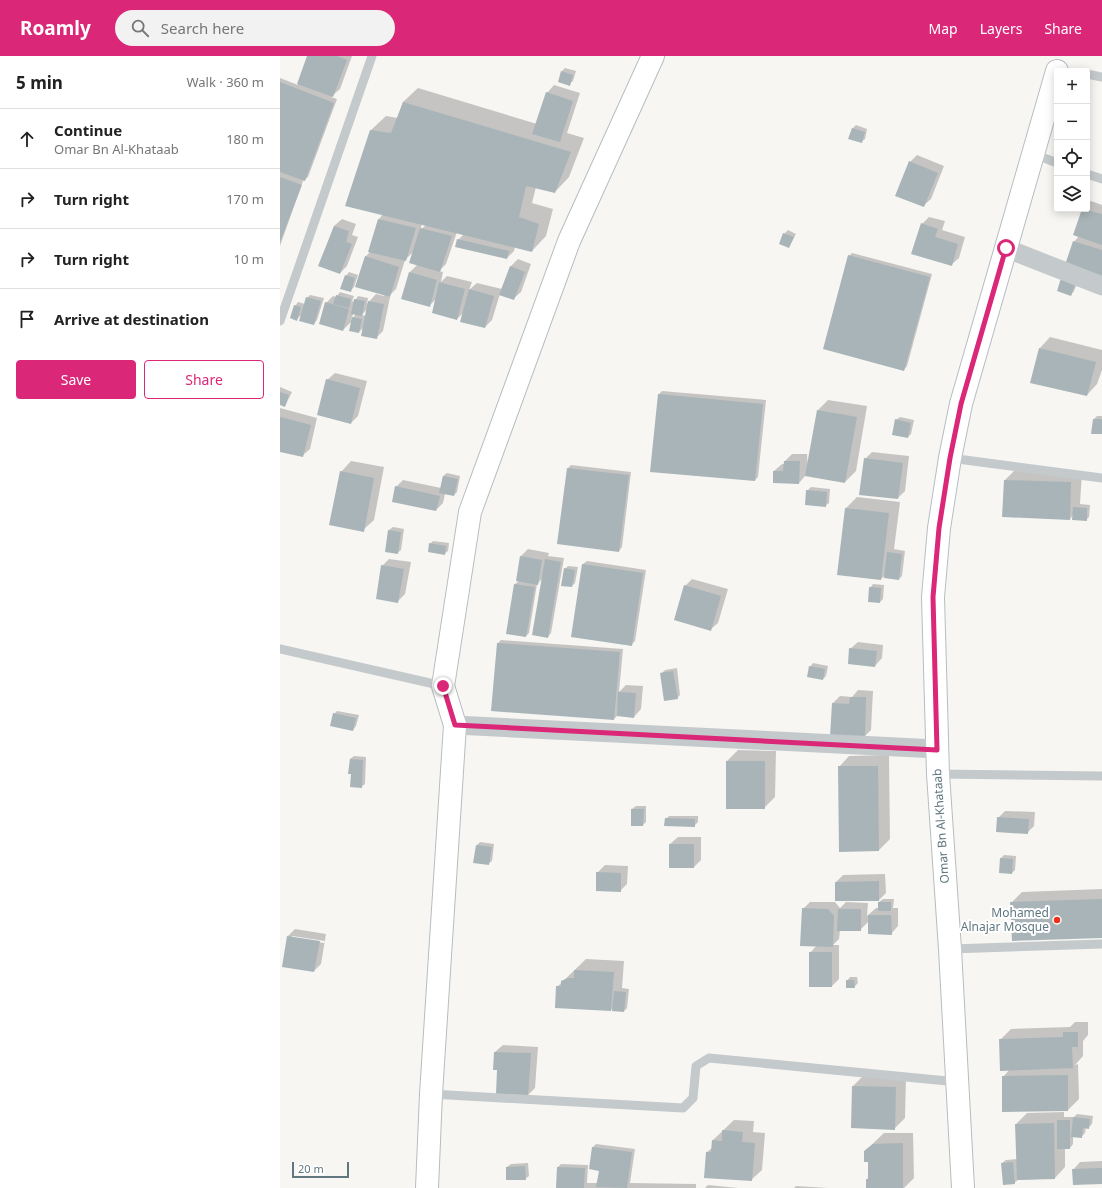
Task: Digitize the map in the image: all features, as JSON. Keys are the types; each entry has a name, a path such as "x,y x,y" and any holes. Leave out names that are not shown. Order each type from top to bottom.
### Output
{"street":[{"path":"427,1188 431,1094 455,725 443,686 470,512 569,241 652,56"},
{"name":"Omar Bn Al-Khataab","path":"963,1188 950,949 938,774 933,597 939,528 950,458 961,404 1060,67"},
{"path":"1006,248 1102,286"},
{"path":"455,725 937,750"}],"lane":[{"path":"280,321 372,56"},
{"path":"1090,75 1102,77"},
{"path":"1034,154 1054,162"},
{"path":"1090,175 1102,180"},
{"path":"950,458 1102,478"},
{"path":"280,649 443,686"},
{"path":"938,774 1102,776"},
{"path":"950,949 1102,944"},
{"path":"431,1094 683,1108 693,1098 696,1066 709,1058 958,1082"}],"building":[{"path":"307,56 337,56 347,60 333,97 297,84"},
{"path":"561,71 573,75 570,86 558,82"},
{"path":"280,82 334,103 305,181 280,172"},
{"path":"546,92 573,101 560,142 532,134"},
{"path":"403,102 571,152 555,193 526,186 519,217 539,224 532,252 345,206 370,130 391,133"},
{"path":"852,128 865,132 862,143 848,139"},
{"path":"909,161 938,173 924,207 895,196"},
{"path":"280,177 302,185 280,242"},
{"path":"1090,211 1102,214 1102,245 1073,235 1081,212"},
{"path":"378,219 416,228 406,261 368,252"},
{"path":"921,223 938,229 935,237 958,244 952,266 911,254"},
{"path":"334,226 349,231 346,242 352,244 340,274 318,266"},
{"path":"420,228 452,236 440,272 409,263"},
{"path":"783,233 794,237 789,248 779,244"},
{"path":"457,239 509,251 507,259 455,247"},
{"path":"1073,241 1102,250 1102,276 1065,265"},
{"path":"848,255 930,277 904,371 823,349"},
{"path":"365,256 399,267 390,297 355,287"},
{"path":"510,266 525,272 514,300 499,295"},
{"path":"409,272 437,280 430,307 401,299"},
{"path":"345,275 355,278 351,292 340,289"},
{"path":"1061,278 1076,282 1071,296 1057,291"},
{"path":"439,282 465,289 457,320 432,313"},
{"path":"469,289 494,296 485,328 460,322"},
{"path":"336,295 351,299 349,308 333,304"},
{"path":"306,297 321,301 314,325 299,321"},
{"path":"354,299 365,301 362,316 351,314"},
{"path":"368,301 384,304 377,339 361,336"},
{"path":"325,302 349,309 343,331 319,324"},
{"path":"294,305 301,307 297,321 290,318"},
{"path":"352,317 362,319 359,333 349,331"},
{"path":"1039,348 1096,362 1087,396 1030,383"},
{"path":"326,379 360,388 351,424 317,415"},
{"path":"280,392 289,395 285,407 280,405"},
{"path":"658,394 763,404 755,481 650,472"},
{"path":"817,410 857,417 845,483 805,476"},
{"path":"280,417 311,425 303,457 280,452"},
{"path":"895,419 911,423 908,438 892,435"},
{"path":"1093,419 1102,419 1102,434 1091,434"},
{"path":"864,458 903,463 898,499 859,495"},
{"path":"784,461 800,461 799,484 773,483 773,471 783,471"},
{"path":"567,468 629,475 619,552 557,544"},
{"path":"340,471 374,478 364,532 329,525"},
{"path":"443,476 458,479 454,496 439,493"},
{"path":"1004,480 1071,482 1070,520 1002,517"},
{"path":"395,486 440,496 436,511 392,502"},
{"path":"806,490 827,492 826,507 805,505"},
{"path":"1073,507 1087,508 1087,521 1072,520"},
{"path":"845,508 889,513 881,580 837,575"},
{"path":"388,530 401,532 398,554 385,552"},
{"path":"429,543 446,546 445,555 428,552"},
{"path":"887,552 902,554 899,580 884,578"},
{"path":"520,556 542,560 538,585 516,581"},
{"path":"545,559 561,562 548,638 532,635"},
{"path":"582,564 643,573 632,646 571,637"},
{"path":"381,565 404,569 398,603 376,599"},
{"path":"564,568 575,570 572,587 561,586"},
{"path":"514,584 535,587 526,637 506,634"},
{"path":"684,585 721,596 711,631 674,620"},
{"path":"869,587 881,588 880,603 868,602"},
{"path":"497,643 620,652 614,720 491,711"},
{"path":"849,648 877,651 875,667 848,664"},
{"path":"809,666 825,669 823,680 807,677"},
{"path":"673,671 678,699 664,701 660,673"},
{"path":"618,692 636,693 634,718 617,716"},
{"path":"850,697 866,697 865,738 830,737 832,703 849,704"},
{"path":"333,713 356,718 353,731 330,726"},
{"path":"350,759 363,760 362,788 350,787 351,774 348,774"},
{"path":"726,761 765,761 765,809 726,809"},
{"path":"838,766 878,766 879,851 839,852"},
{"path":"631,809 644,809 643,826 631,826"},
{"path":"997,817 1029,819 1028,834 996,832"},
{"path":"665,818 695,819 695,827 664,826"},
{"path":"669,844 694,844 694,868 669,868"},
{"path":"476,845 492,847 489,865 473,863"},
{"path":"1000,858 1013,859 1012,874 999,873"},
{"path":"596,872 621,873 621,892 596,891"},
{"path":"879,881 879,901 835,901 835,882"},
{"name":"Mohamed Alnajar Mosque","path":"1102,899 1102,938 1012,941 1010,902"},
{"path":"878,902 891,902 891,911 878,911"},
{"path":"802,908 828,909 834,916 833,947 800,946"},
{"path":"838,909 861,909 861,931 837,931"},
{"path":"868,915 891,915 892,935 868,934"},
{"path":"287,936 320,941 314,972 282,967"},
{"path":"809,952 832,952 832,987 809,987"},
{"path":"574,970 614,972 611,1011 555,1008 556,986 561,986 561,981 568,978 574,978"},
{"path":"846,980 854,980 855,988 846,988"},
{"path":"614,991 626,992 624,1012 612,1011"},
{"path":"1063,1032 1078,1032 1078,1047 1072,1047 1073,1068 1000,1071 999,1039 1063,1037"},
{"path":"494,1052 531,1053 528,1096 496,1094 497,1070 493,1070"},
{"path":"1068,1075 1068,1111 1002,1112 1002,1076"},
{"path":"852,1086 896,1087 895,1130 851,1128"},
{"path":"1073,1117 1090,1119 1089,1129 1083,1128 1082,1138 1071,1137"},
{"path":"1057,1120 1070,1120 1070,1149 1057,1149"},
{"path":"1054,1123 1055,1179 1017,1180 1015,1124"},
{"path":"722,1130 743,1132 742,1142 755,1143 752,1181 704,1178 706,1152 711,1152 712,1140 722,1141"},
{"path":"903,1143 903,1188 866,1188 866,1179 868,1179 868,1162 864,1162 864,1151 873,1144"},
{"path":"592,1147 632,1152 627,1188 596,1187 599,1171 589,1169"},
{"path":"1013,1162 1015,1184 1003,1185 1001,1163"},
{"path":"525,1166 526,1180 506,1180 506,1167"},
{"path":"557,1167 585,1168 584,1188 556,1188"},
{"path":"1102,1168 1102,1184 1073,1185 1072,1169"}],"place":[{"name":"Mohamed Alnajar Mosque","path":"1057,920"}],"route":[{"path":"443,686 455,725 937,750 933,597 939,528 950,458 961,404 1006,248"}]}
